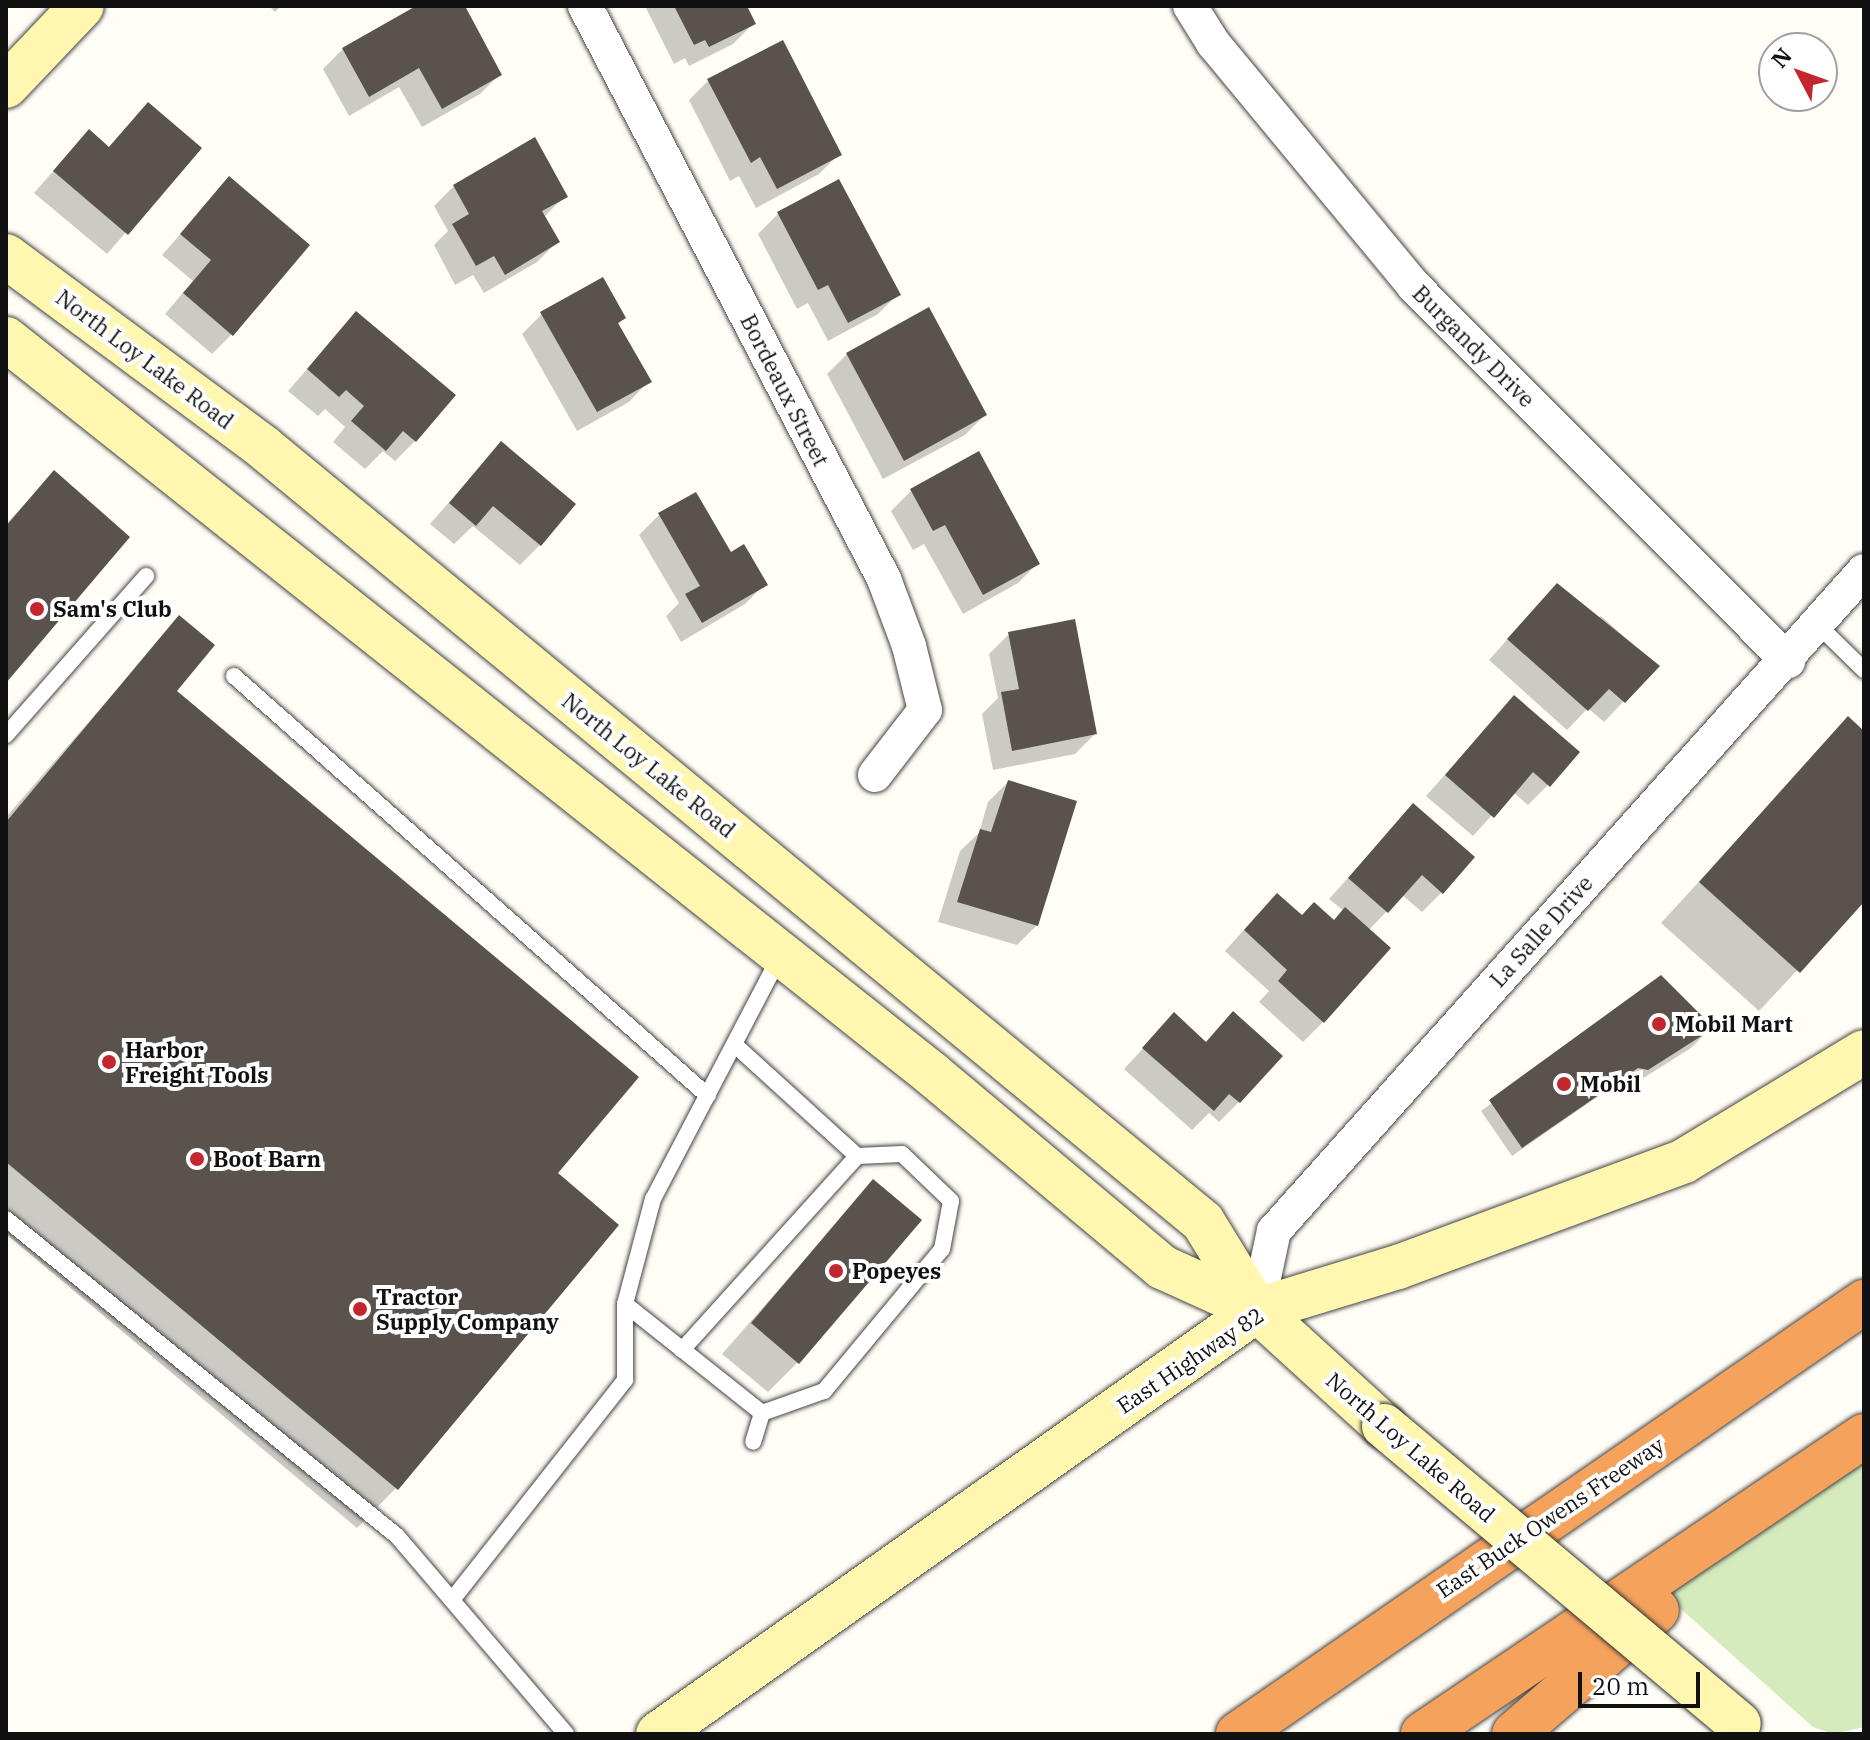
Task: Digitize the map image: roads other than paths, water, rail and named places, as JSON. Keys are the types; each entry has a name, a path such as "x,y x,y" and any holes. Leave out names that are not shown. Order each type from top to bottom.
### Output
{"highway":[{"name":"East Buck Owens Freeway","path":"1238,1734 1864,1302"},
{"path":"1423,1734 1862,1437"},
{"path":"1514,1734 1862,1437"}],"main road":[{"path":"6,86 72,9"},
{"name":"North Loy Lake Road","path":"6,256 263,447 1203,1222 1257,1310 1384,1426 1745,1729"},
{"name":"North Loy Lake Road","path":"6,339 781,954 1162,1267 1257,1310"},
{"name":"East Highway 82","path":"658,1734 1257,1310 1398,1267 1684,1161 1864,1052"}],"street":[{"name":"Bordeaux Street","path":"585,6 889,592 925,710 875,775"},
{"name":"Burgandy Drive","path":"1190,6 1213,43 1414,286 1788,661"},
{"name":"La Salle Drive","path":"1257,1310 1274,1231 1353,1136 1788,661 1864,571"}],"lane":[{"path":"6,735 146,576"},
{"path":"1818,625 1864,670"},
{"path":"234,676 708,1096"},
{"path":"452,1600 625,1380 625,1304 653,1199 781,954"},
{"path":"735,1045 857,1156 902,1154 951,1201 942,1249 824,1391 762,1413"},
{"path":"682,1350 857,1156"},
{"path":"6,1219 397,1536 566,1734"},
{"path":"625,1304 762,1413"},
{"path":"753,1442 762,1413"}],"place":[{"name":"Sam's Club","path":"37,609"},
{"name":"Mobil Mart","path":"1659,1024"},
{"name":"Harbor Freight Tools","path":"109,1062"},
{"name":"Mobil","path":"1564,1084"},
{"name":"Boot Barn","path":"197,1159"},
{"name":"Popeyes","path":"836,1271"},
{"name":"Tractor Supply Company","path":"360,1309"}]}
